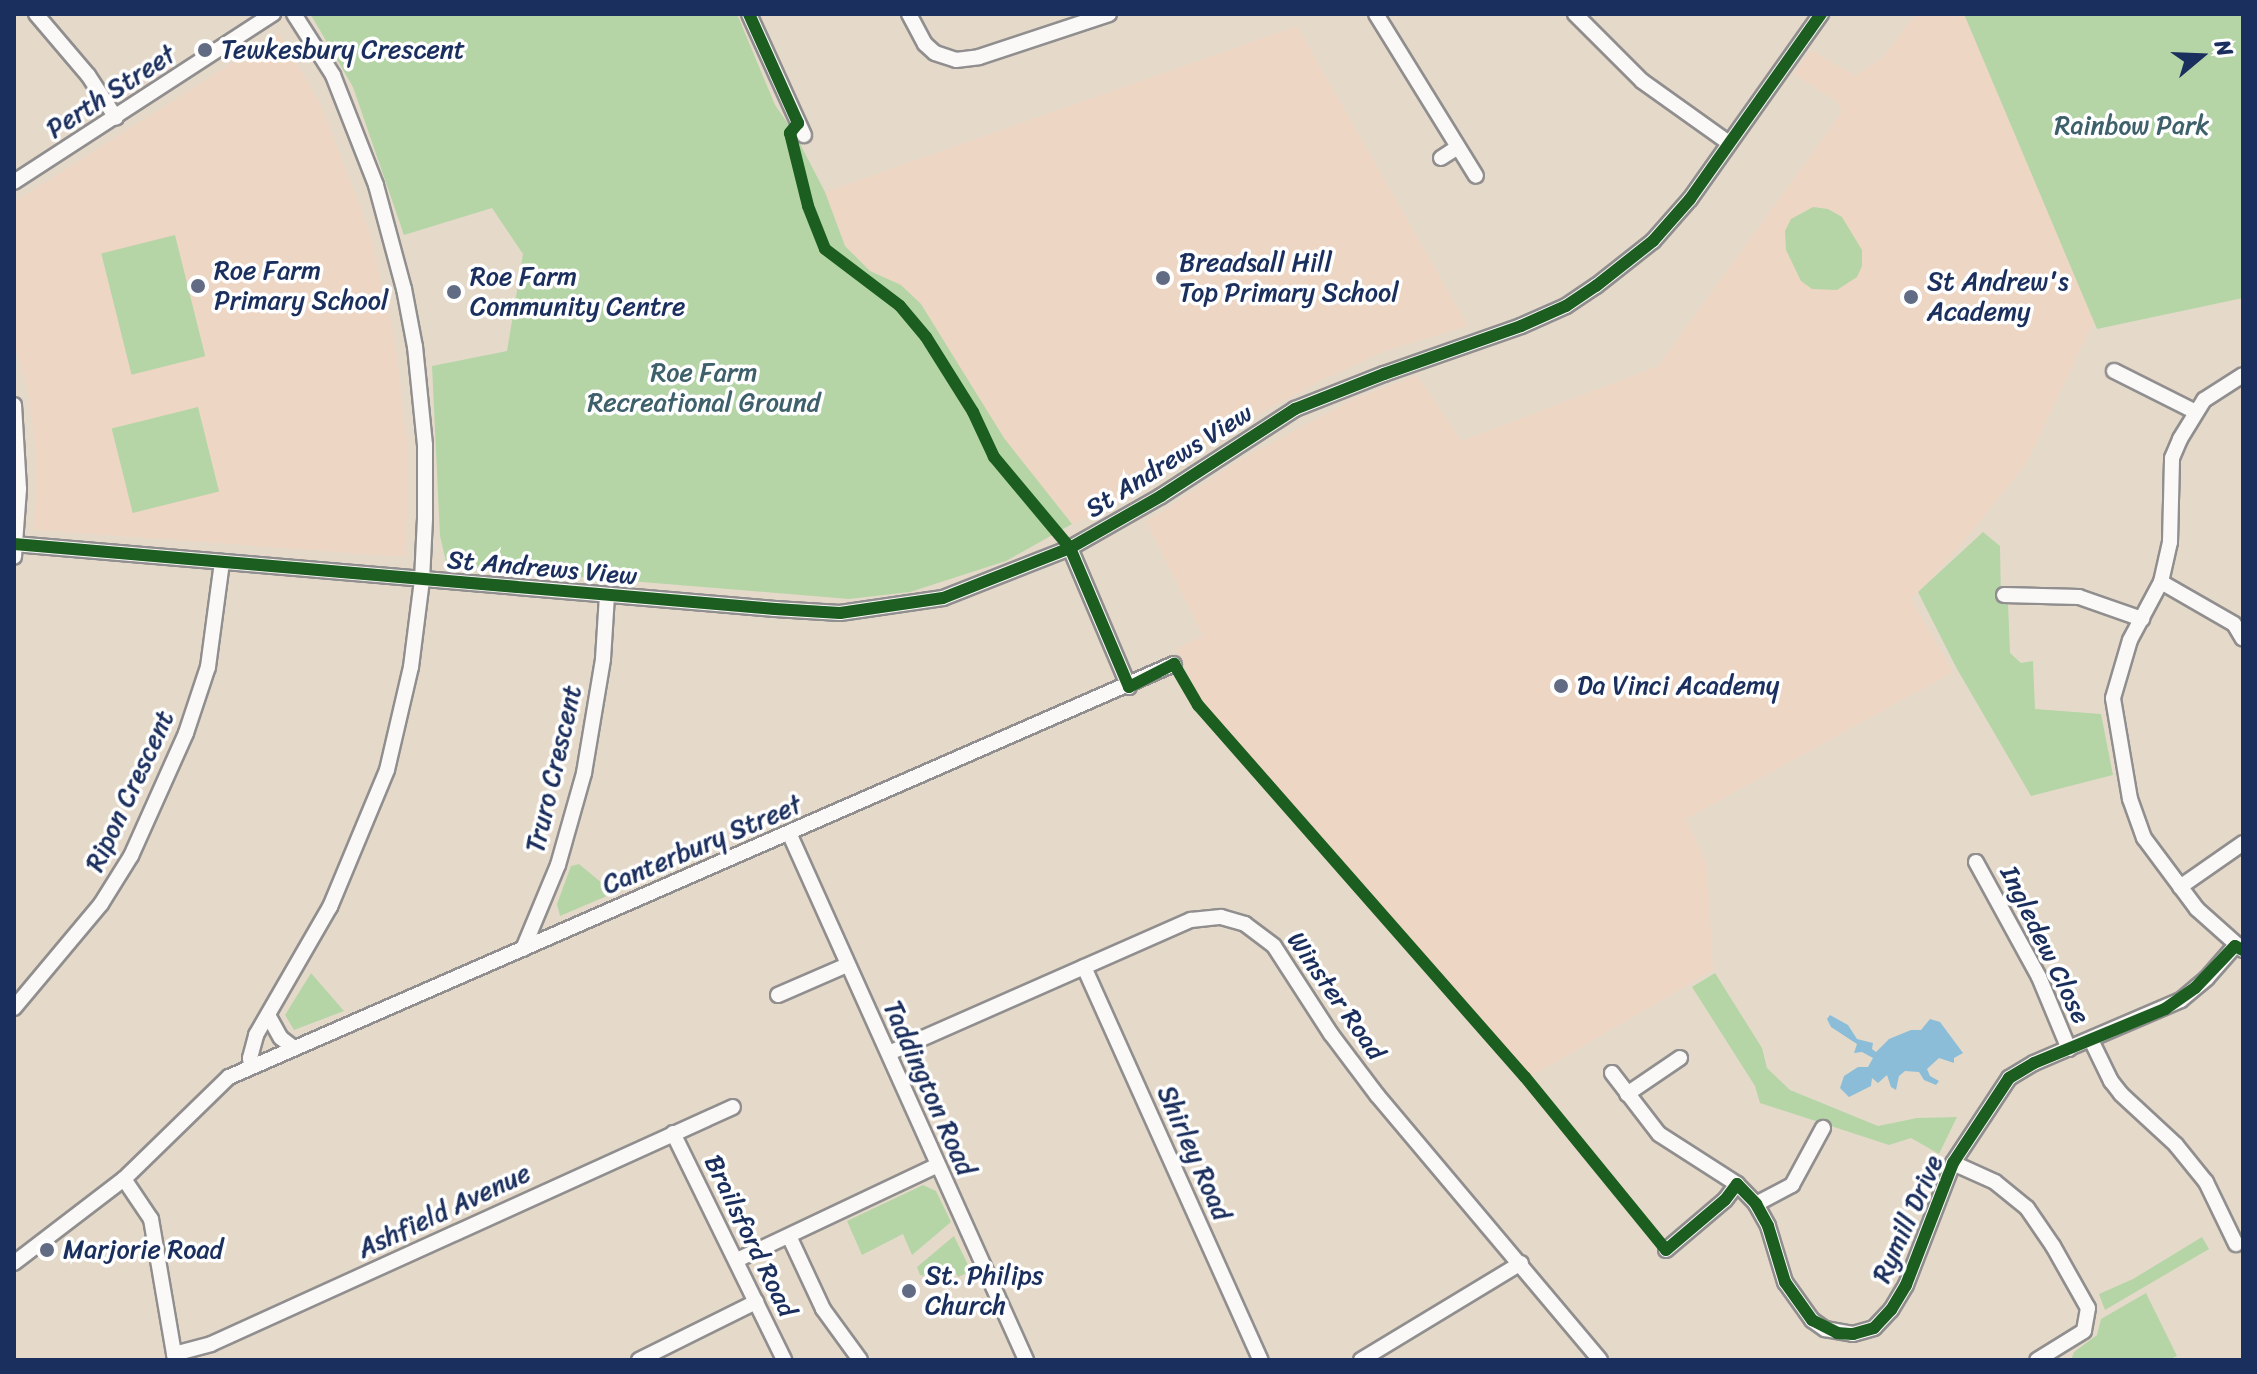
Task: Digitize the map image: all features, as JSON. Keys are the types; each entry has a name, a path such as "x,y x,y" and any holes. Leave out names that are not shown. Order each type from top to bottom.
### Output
{"street":[{"path":"36,14 67,49 116,118"},
{"name":"Perth Street","path":"14,182 273,14"},
{"path":"251,1066 252,1045 330,907 387,770 411,667 422,580 425,445 415,347 404,289 376,185 333,75 294,14"},
{"path":"749,14 804,135"},
{"path":"909,14 925,44 935,53 956,60 992,53 1109,14"},
{"path":"1376,14 1476,176"},
{"path":"1575,14 1642,81 1729,143"},
{"name":"St Andrews View","path":"15,548 840,613 943,598 1070,548 1161,496 1295,409 1521,326 1566,306 1618,271 1653,241 1690,199 1821,14"},
{"path":"792,112 807,104"},
{"path":"1441,158 1458,147"},
{"path":"2114,371 2194,411"},
{"path":"2239,948 2180,887 2144,838 2136,819 2114,718 2116,678 2130,640 2161,582 2170,542 2172,458 2194,411 2213,391 2243,375"},
{"path":"14,405 19,489 15,548"},
{"path":"1070,548 1129,687"},
{"name":"Ripon Crescent","path":"14,1008 77,935 131,856 186,733 208,667 222,562"},
{"path":"2161,582 2234,624 2243,639"},
{"name":"Truro Crescent","path":"523,949 558,865 584,773 603,659 607,595"},
{"path":"2004,595 2079,597 2142,619"},
{"name":"Canterbury Street","path":"14,1263 124,1179 171,1136 221,1082 251,1066 790,835 1129,687 1174,664"},
{"name":"Taddington Road","path":"790,835 1026,1360"},
{"path":"2180,887 2243,843"},
{"name":"Ingledew Close","path":"1976,862 2039,977 2069,1049"},
{"name":"Winster Road","path":"889,1053 1201,918 1236,920 1265,936 1377,1095 1600,1360"},
{"name":"Rymill Drive","path":"1612,1073 1659,1134 1737,1184 1756,1204 1768,1226 1785,1282 1812,1320 1825,1329 1853,1334 1874,1328 1891,1310 1906,1285 1953,1163 2009,1078 2181,1000 2239,948"},
{"path":"778,995 847,965"},
{"name":"Shirley Road","path":"1084,967 1261,1360"},
{"path":"268,1015 281,1038 294,1048"},
{"path":"2091,1040 2121,1094 2176,1145 2206,1182 2236,1244"},
{"path":"1627,1094 1680,1058"},
{"name":"Ashfield Avenue","path":"174,1357 211,1344 733,1107"},
{"path":"1756,1204 1792,1185 1823,1128"},
{"name":"Brailsford Road","path":"673,1133 784,1360"},
{"path":"1953,1163 1995,1182 2027,1208 2088,1308 2084,1331 2037,1360"},
{"path":"737,1260 938,1165"},
{"path":"124,1179 151,1219 174,1357"},
{"path":"1666,1250 1725,1200 1737,1184"},
{"path":"789,1236 823,1309 860,1360"},
{"path":"1361,1360 1521,1263"},
{"path":"639,1360 756,1302"}],"shaded area":[{"name":"Da Vinci Academy","path":"1916,14 1964,14 2094,321 2026,464 1950,558 1911,599 1953,672 1686,819 1707,865 1713,970 1530,1077 1199,699 1177,648 1203,636 1146,522 1240,460 1349,401 1417,375 1461,441 1658,366 1842,112 1836,101 1793,74 1811,50 1855,76 1883,57"},
{"name":"Breadsall Hill Top Primary School","path":"1297,26 1468,326 1388,350 1320,381 1230,430 1103,512 1072,524 1008,445 901,285 870,271 845,246 825,192"},
{"name":"Roe Farm Primary School","path":"279,33 321,105 370,232 395,341 408,449 406,557 34,530 36,455 28,391 14,341 14,202"}],"green space":[{"name":"Roe Farm Recreational Ground","path":"737,14 775,105 795,134 825,192 845,246 870,271 901,285 921,304 1004,438 1072,524 1006,561 910,592 849,599 447,566 440,536 432,366 507,351 523,254 492,208 404,235 353,87 311,15"},
{"name":"Rainbow Park","path":"1964,14 2243,14 2243,298 2097,329"},
{"path":"1813,207 1828,209 1842,217 1862,250 1862,266 1857,277 1837,290 1812,289 1801,281 1786,250 1785,231 1791,219"},
{"path":"175,235 205,356 131,375 101,253"},
{"path":"198,407 219,491 133,513 112,429"},
{"path":"1983,532 2000,546 2001,602 2008,603 2010,653 2021,663 2033,661 2035,709 2101,714 2113,775 2031,796 1957,669 1918,592"},
{"path":"579,864 614,893 560,916 557,904 571,866"},
{"path":"311,973 344,1011 294,1030 285,1015"},
{"path":"1715,973 1762,1048 1767,1068 1790,1090 1878,1126 1917,1118 1957,1117 1939,1154 1911,1138 1889,1145 1760,1103 1755,1086 1692,987"},
{"path":"923,1185 936,1191 951,1222 912,1255 903,1234 862,1255 847,1221"},
{"path":"954,1236 971,1271 958,1277 951,1265 927,1276 920,1275 917,1267"},
{"path":"2202,1237 2209,1249 2105,1310 2099,1294 2133,1279"},
{"path":"2146,1293 2177,1356 2168,1360 2071,1360 2074,1352 2097,1335 2101,1319"}],"water":[{"path":"1830,1015 1848,1025 1857,1039 1873,1043 1872,1049 1876,1052 1889,1039 1911,1030 1921,1030 1930,1019 1940,1022 1963,1053 1954,1058 1954,1063 1939,1058 1927,1069 1930,1076 1939,1081 1936,1085 1924,1080 1919,1072 1905,1071 1899,1076 1896,1090 1891,1087 1887,1075 1878,1083 1872,1078 1871,1086 1849,1097 1840,1088 1844,1076 1858,1067 1868,1067 1873,1058 1862,1052 1854,1053 1857,1044 1831,1027 1827,1019"}],"cycle path":[{"path":"749,14 798,123 790,133 808,206 825,249 900,306 926,337 973,412 994,457 1070,548 1129,687 1174,664 1198,705 1525,1077 1666,1250 1725,1200 1737,1184 1756,1204 1768,1226 1785,1282 1812,1320 1837,1333 1853,1334 1874,1328 1891,1310 1906,1285 1953,1163 2009,1078 2034,1063 2165,1009 2195,988 2235,946 2243,950"},
{"path":"14,544 840,613 943,598 1070,548 1161,496 1295,409 1521,326 1566,306 1653,241 1690,199 1821,14"}],"place":[{"name":"Tewkesbury Crescent","path":"205,50"},
{"name":"Breadsall Hill Top Primary School","path":"1163,278"},
{"name":"Roe Farm Primary School","path":"198,286"},
{"name":"Roe Farm Community Centre","path":"454,292"},
{"name":"St Andrew's Academy","path":"1911,297"},
{"name":"Da Vinci Academy","path":"1561,686"},
{"name":"Marjorie Road","path":"47,1250"},
{"name":"St. Philips Church","path":"909,1291"}]}
